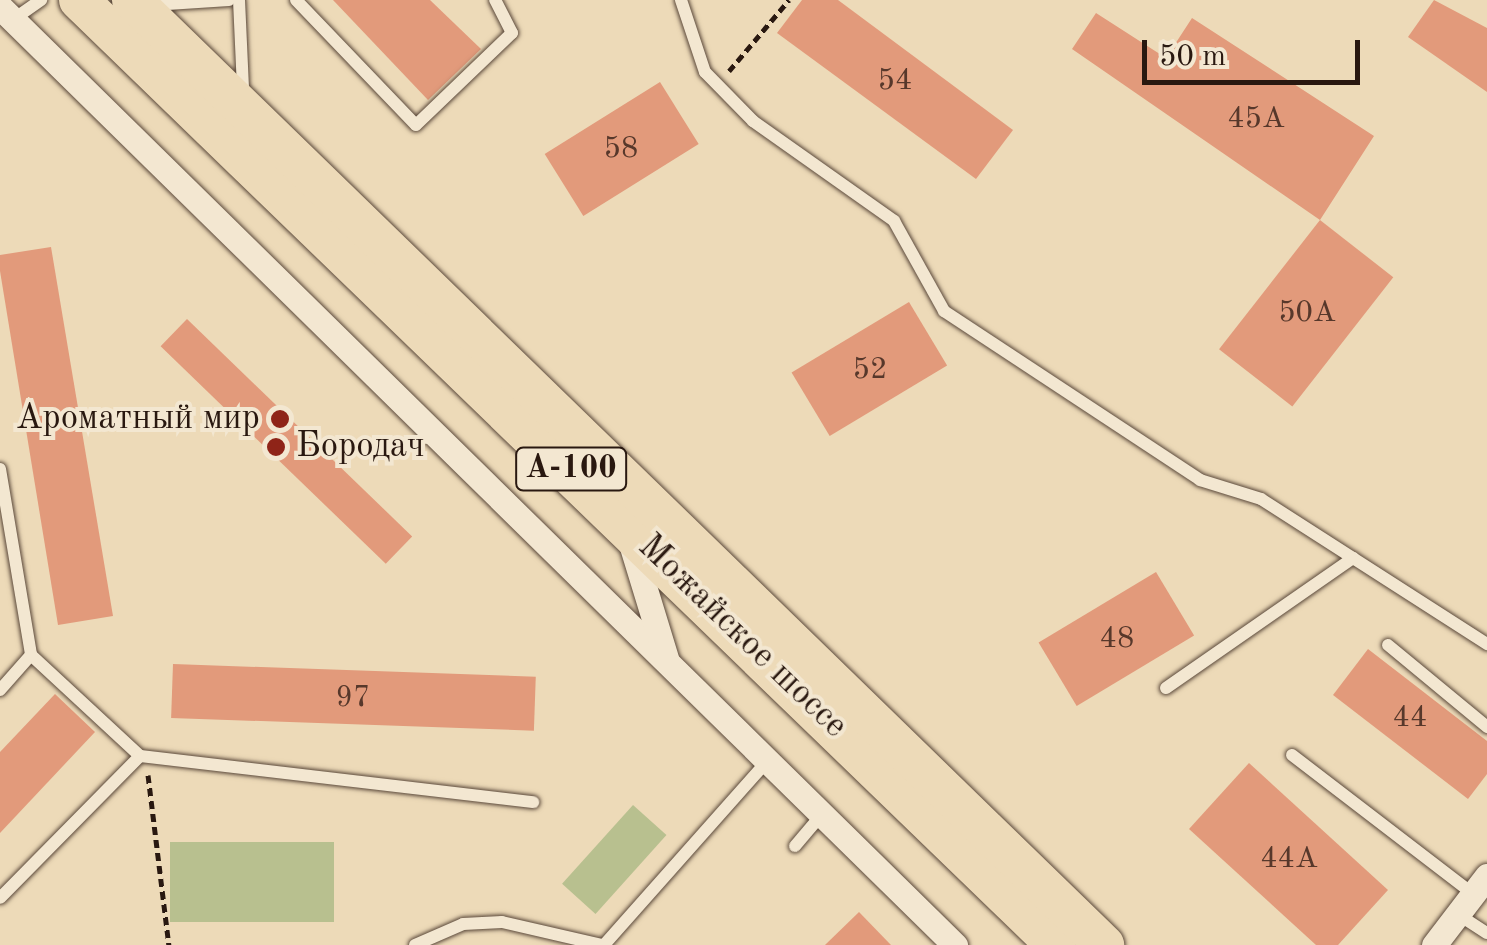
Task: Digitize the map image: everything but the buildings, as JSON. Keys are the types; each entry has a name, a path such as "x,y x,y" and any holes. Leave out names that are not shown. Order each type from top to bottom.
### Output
{"main road":[{"name":"Можайское шоссе","path":"79,0 625,522 1056,945"},
{"name":"Можайское шоссе","path":"133,1 1104,945"}],"street":[{"path":"5,17 955,945"},
{"path":"625,522 668,666"},
{"path":"1434,945 1473,895"}],"lane":[{"path":"5,17 40,0"},
{"path":"133,1 229,0"},
{"path":"240,0 237,73 253,115"},
{"path":"296,0 416,126 512,33 495,0"},
{"path":"681,0 683,23 718,85 753,121 894,221 944,311 1200,480 1261,500 1487,644"},
{"path":"0,469 31,655 142,756 533,802"},
{"path":"1166,688 1352,558"},
{"path":"1388,646 1487,727"},
{"path":"0,690 31,655"},
{"path":"1292,755 1473,895 1487,933"},
{"path":"0,898 142,756"},
{"path":"415,945 463,924 502,922 603,945 768,760"},
{"path":"796,846 823,814"}],"path":[{"path":"718,85 789,0"},
{"path":"142,756 169,945"}],"green space":[{"path":"633,805 666,835 596,914 562,884"},
{"path":"170,842 334,842 334,922 170,922"}],"place":[{"name":"Ароматный мир","path":"280,419"},
{"name":"Бородач","path":"276,447"}]}
